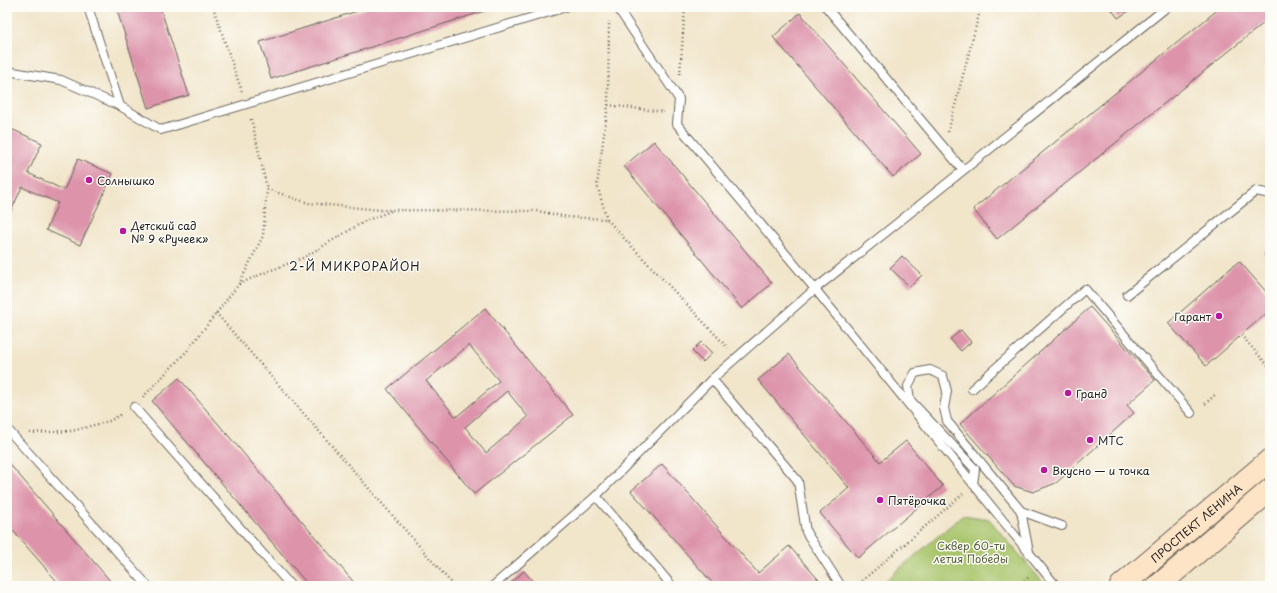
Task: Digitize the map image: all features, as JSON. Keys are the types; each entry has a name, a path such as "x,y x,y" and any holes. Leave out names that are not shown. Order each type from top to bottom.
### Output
{"main road":[{"name":"ПРОСПЕКТ ЛЕНИНА","path":"1121,586 1270,460"},
{"name":"ПРОСПЕКТ ЛЕНИНА","path":"1161,585 1270,490"}],"lane":[{"path":"88,7 120,106"},
{"path":"7,71 61,80 120,106 161,130 566,7"},
{"path":"617,7 679,99 677,124 814,289 1056,586"},
{"path":"826,7 963,170"},
{"path":"493,586 596,496 712,379 814,289 1167,7"},
{"path":"1127,295 1256,191 1270,194"},
{"path":"972,389 1084,290 1191,413"},
{"path":"973,484 975,470 910,400 908,386 915,373 930,370 943,376 947,391 944,408 948,421 1022,511 1030,554"},
{"path":"712,379 798,481 806,532 841,586"},
{"path":"134,406 291,586"},
{"path":"8,431 148,586"},
{"path":"596,496 672,586"},
{"path":"1022,511 1062,526"}],"path":[{"path":"8,431 30,433 72,431 109,421 134,406 187,351 239,284 263,236 267,189 253,126 213,7"},
{"path":"679,99 685,7"},
{"path":"944,148 981,7"},
{"path":"608,15 608,105 597,185 607,219 737,357"},
{"path":"608,105 678,113"},
{"path":"267,189 308,203 391,211 538,211 567,217 607,219"},
{"path":"239,284 264,272 303,258 366,221 391,211"},
{"path":"216,313 454,586"},
{"path":"1241,336 1270,368"},
{"path":"1205,404 1216,394"},
{"path":"856,586 973,484"}],"green space":[{"name":"Сквер 60-ти летия Победы","path":"963,515 989,519 1046,586 879,586"}],"building":[{"path":"116,7 160,7 189,95 148,108"},
{"path":"370,7 497,7 271,79 260,42"},
{"path":"1110,7 1127,7 1129,11 1118,18"},
{"path":"1221,7 1270,7 1270,18 997,239 973,209"},
{"path":"800,13 921,154 893,177 773,37"},
{"name":"Солнышко","path":"7,127 42,143 28,173 64,190 78,159 113,174 80,245 46,230 58,203 22,187 7,220"},
{"path":"654,141 772,283 742,309 624,166"},
{"path":"1270,249 1270,261 1264,254"},
{"path":"902,256 922,275 910,287 890,268"},
{"name":"Гарант","path":"1239,261 1270,296 1270,310 1206,366 1168,323"},
{"name":"Гранд","path":"1090,307 1155,380 1127,405 1134,413 1056,483 1033,492 1014,486 960,424"},
{"path":"485,308 573,415 474,494 387,389","holes":["469,345 499,381 456,417 426,381","507,391 528,417 486,453 465,427"]},
{"path":"961,330 971,342 961,351 950,339"},
{"path":"701,342 712,353 703,362 692,351"},
{"path":"789,354 880,462 906,441 943,486 858,558 820,513 849,488 758,380"},
{"path":"179,378 357,586 309,586 152,401"},
{"path":"7,461 112,583 109,586 61,586 7,524"},
{"path":"662,464 758,573 789,546 824,586 715,586 631,491"},
{"path":"524,571 537,586 507,586"}],"place":[{"name":"Солнышко","path":"89,180"},
{"name":"Детский сад № 9 «Ручеек»","path":"123,231"},
{"name":"Гарант","path":"1219,316"},
{"name":"Гранд","path":"1068,393"},
{"name":"МТС","path":"1090,440"},
{"name":"Вкусно — и точка","path":"1044,470"},
{"name":"Пятёрочка","path":"880,500"}],"district":[{"name":"2-Й МИКРОРАЙОН","path":"355,266"}]}
